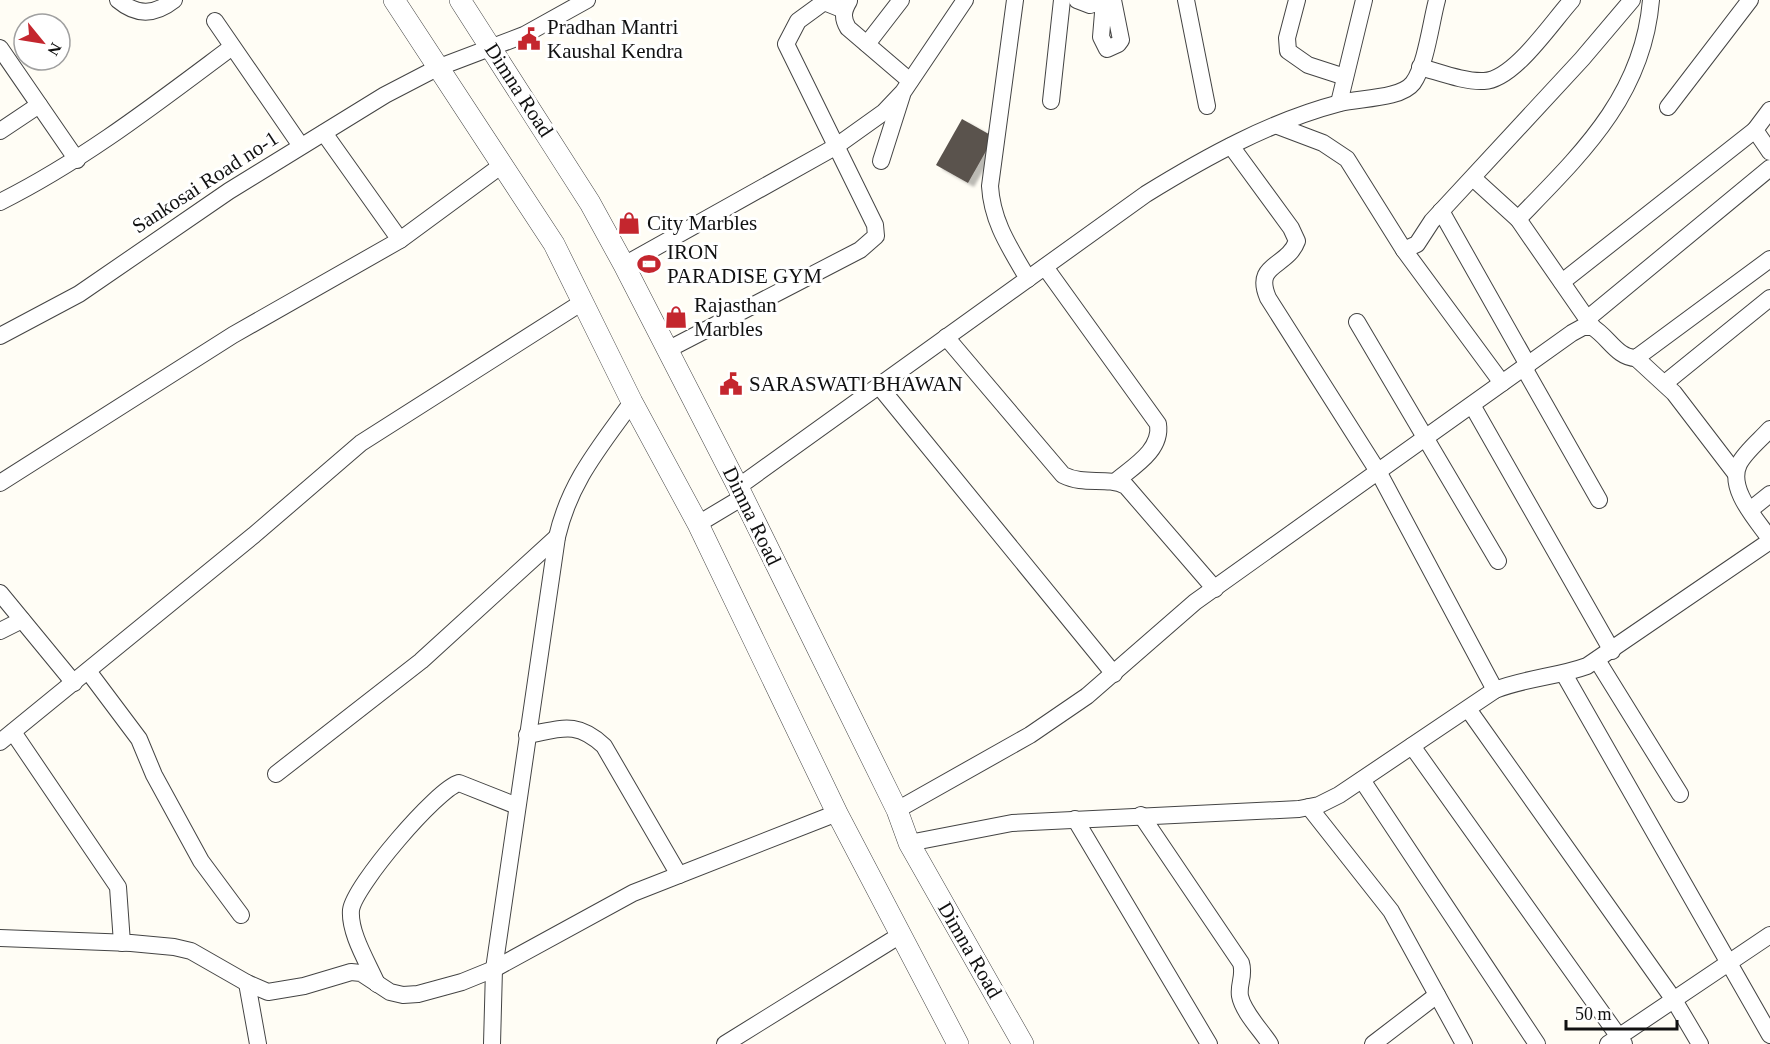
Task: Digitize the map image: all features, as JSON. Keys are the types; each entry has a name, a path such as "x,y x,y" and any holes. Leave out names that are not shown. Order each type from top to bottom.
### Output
{"street":[{"path":"118,0 135,11 146,13 163,8 174,0"},
{"path":"394,0 554,244 581,303 698,524 837,813 958,1044"},
{"name":"Dimna Road","path":"460,0 590,203 624,265 741,492 897,810 909,843 1023,1044"},
{"name":"Sankosai Road no-1","path":"0,336 79,294 229,191 385,95 437,68 524,35 587,0"},
{"path":"867,44 901,0"},
{"path":"624,265 835,147 884,111 907,86 965,0"},
{"path":"1015,0 990,186 991,206 997,225 1028,279"},
{"path":"1051,101 1062,0"},
{"path":"1077,0 1090,5 1107,0"},
{"path":"1186,0 1207,106"},
{"path":"1339,103 1364,0"},
{"path":"698,524 946,337 1146,194 1204,158 1339,103 1403,92 1413,83 1420,67 1437,0"},
{"path":"1420,67 1484,81 1497,78 1518,63 1572,0"},
{"path":"1404,250 1417,244 1442,211 1582,59 1632,0"},
{"path":"1518,219 1583,152 1614,111 1628,84 1640,50 1651,0"},
{"path":"1668,107 1750,0"},
{"path":"669,350 860,250 876,236 875,225 786,44 798,21 824,2 847,5 844,20 848,28 867,44 907,86"},
{"path":"1290,2 1288,51 1308,65 1345,77"},
{"path":"215,21 301,146"},
{"path":"0,202 77,160 232,47"},
{"path":"0,48 77,160"},
{"path":"881,161 907,86"},
{"path":"0,131 39,105"},
{"path":"1562,282 1755,130 1770,110"},
{"path":"1278,126 1323,143 1347,159 1404,250 1502,384"},
{"path":"1755,130 1770,152"},
{"path":"324,133 400,240"},
{"path":"1231,146 1291,228 1297,241 1293,250 1264,275 1262,285 1268,298 1378,473 1495,690"},
{"path":"0,483 233,335 400,240 502,165"},
{"path":"897,810 1030,735 1087,696 1175,618 1572,333 1590,323 1770,168"},
{"path":"1473,178 1518,219 1590,323 1628,358 1636,358 1770,259"},
{"path":"1442,211 1599,500"},
{"path":"946,337 1063,475 1088,483 1116,481 1154,446 1160,436 1158,424 1045,267"},
{"path":"1665,383 1770,298"},
{"path":"122,943 118,887 7,737 254,535 361,443 581,303"},
{"path":"1357,322 1424,440 1498,561"},
{"path":"1636,358 1665,383 1736,474"},
{"path":"879,386 1114,674"},
{"path":"492,1044 494,969 557,537 564,507 580,474 632,402"},
{"path":"1472,405 1604,656 1680,794"},
{"path":"909,843 990,826 1141,815 1272,811 1309,807 1339,795 1495,690 1515,682 1564,674 1604,656 1770,540 1738,488 1736,474 1740,462 1770,429"},
{"path":"1116,481 1135,495 1215,589"},
{"path":"1750,510 1770,494"},
{"path":"276,774 421,661 557,537"},
{"path":"0,593 74,683"},
{"path":"0,632 22,620"},
{"path":"88,671 139,739 154,775 201,861 241,915"},
{"path":"1564,674 1770,1035"},
{"path":"1468,710 1674,1000 1700,1044"},
{"path":"527,735 577,727 591,734 604,746 679,875"},
{"path":"1412,747 1618,1042 1727,962 1770,935"},
{"path":"1362,780 1537,1044"},
{"path":"377,984 352,924 351,910 364,883 432,801 450,786 459,783 517,806"},
{"path":"1309,807 1391,910 1464,1044"},
{"path":"0,939 163,945 191,951 247,983 274,992 351,972 361,973 390,992 403,995 418,994 462,982 494,969 593,912 633,893 837,813"},
{"path":"1141,815 1241,963 1244,974 1239,994 1243,1005 1270,1044"},
{"path":"1075,819 1209,1044"},
{"path":"725,1044 902,934"},
{"path":"247,983 258,1044"},
{"path":"1373,1044 1437,995"}],"building":[{"path":"962,119 994,137 968,183 936,165"}],"place":[{"name":"Pradhan Mantri Kaushal Kendra","path":"529,39"},
{"name":"City Marbles","path":"629,223"},
{"name":"IRON PARADISE GYM","path":"649,264"},
{"name":"Rajasthan Marbles","path":"676,317"},
{"name":"SARASWATI BHAWAN","path":"731,384"}]}
